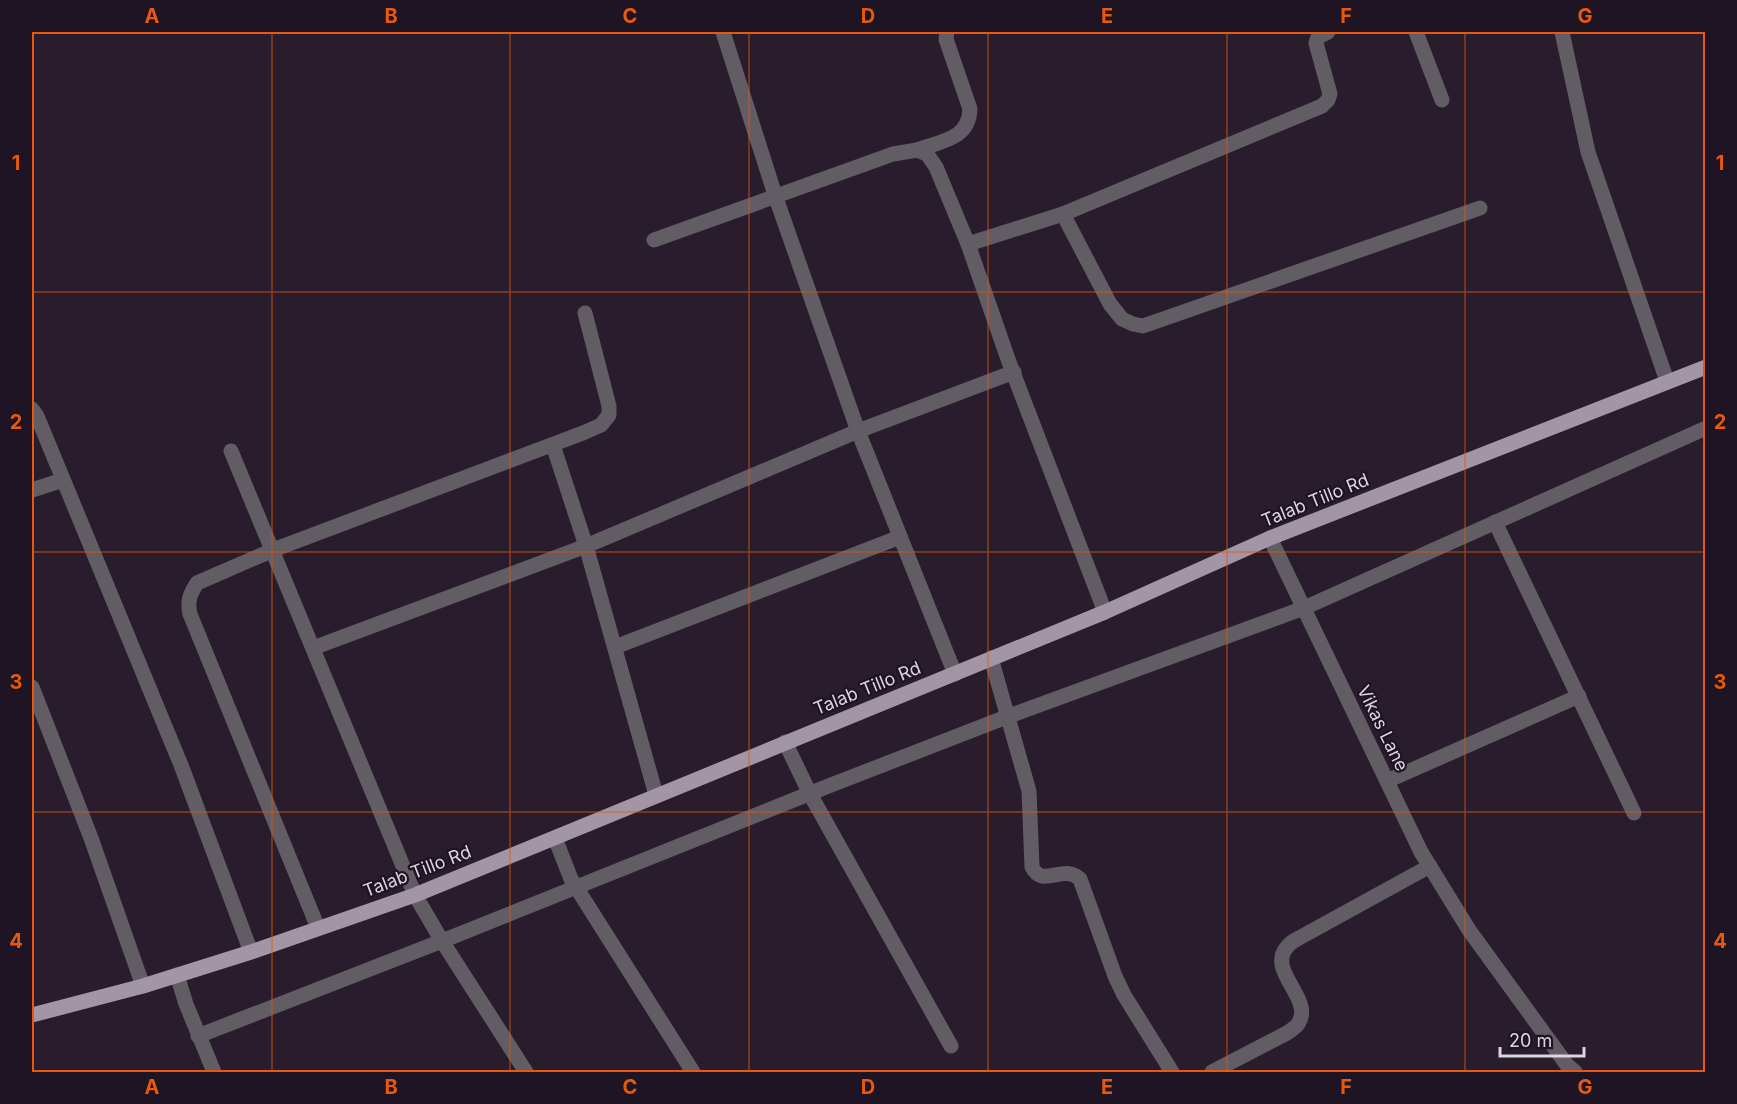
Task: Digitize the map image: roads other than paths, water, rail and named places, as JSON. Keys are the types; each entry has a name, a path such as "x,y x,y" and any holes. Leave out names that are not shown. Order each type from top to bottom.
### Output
{"main road":[{"name":"Talab Tillo Rd","path":"32,1015 142,986 251,952 415,895 1105,612 1270,538 1706,367"}],"street":[{"path":"723,32 776,198 858,431 955,674"},
{"path":"654,240 893,154 917,150 954,137 964,130 969,121 970,109 946,39 947,32"},
{"path":"968,244 1063,214 1322,106 1330,94 1316,43 1318,37 1328,32"},
{"path":"1416,32 1442,100"},
{"path":"1562,32 1588,152 1667,381"},
{"path":"917,150 927,154 936,167 968,244 1105,612"},
{"path":"1063,214 1110,304 1122,319 1143,326 1480,208"},
{"path":"318,928 190,614 188,604 190,594 197,583 273,550 554,445 601,425 609,415 606,394 585,313"},
{"path":"314,648 586,546 858,431 1014,372"},
{"path":"32,409 37,416 181,765 251,952"},
{"path":"197,1032 573,883 804,782 1304,608 1706,429"},
{"path":"554,445 586,546 656,795"},
{"path":"231,451 415,895 439,937 526,1072"},
{"path":"32,490 63,480"},
{"path":"1496,522 1634,813"},
{"path":"615,647 900,537"},
{"name":"Vikas Lane","path":"1270,538 1430,866 1470,930 1566,1070"},
{"path":"991,658 1029,791 1032,867 1035,874 1046,877 1067,872 1075,874 1080,879 1124,995 1172,1072"},
{"path":"32,687 91,838 142,986"},
{"path":"1387,781 1579,696"},
{"path":"785,742 804,782 951,1046"},
{"path":"555,838 573,883 693,1072"},
{"path":"1212,1072 1298,1025 1301,1015 1299,1000 1283,970 1282,959 1286,948 1299,938 1430,866"},
{"path":"177,975 186,1004 214,1072"}]}
